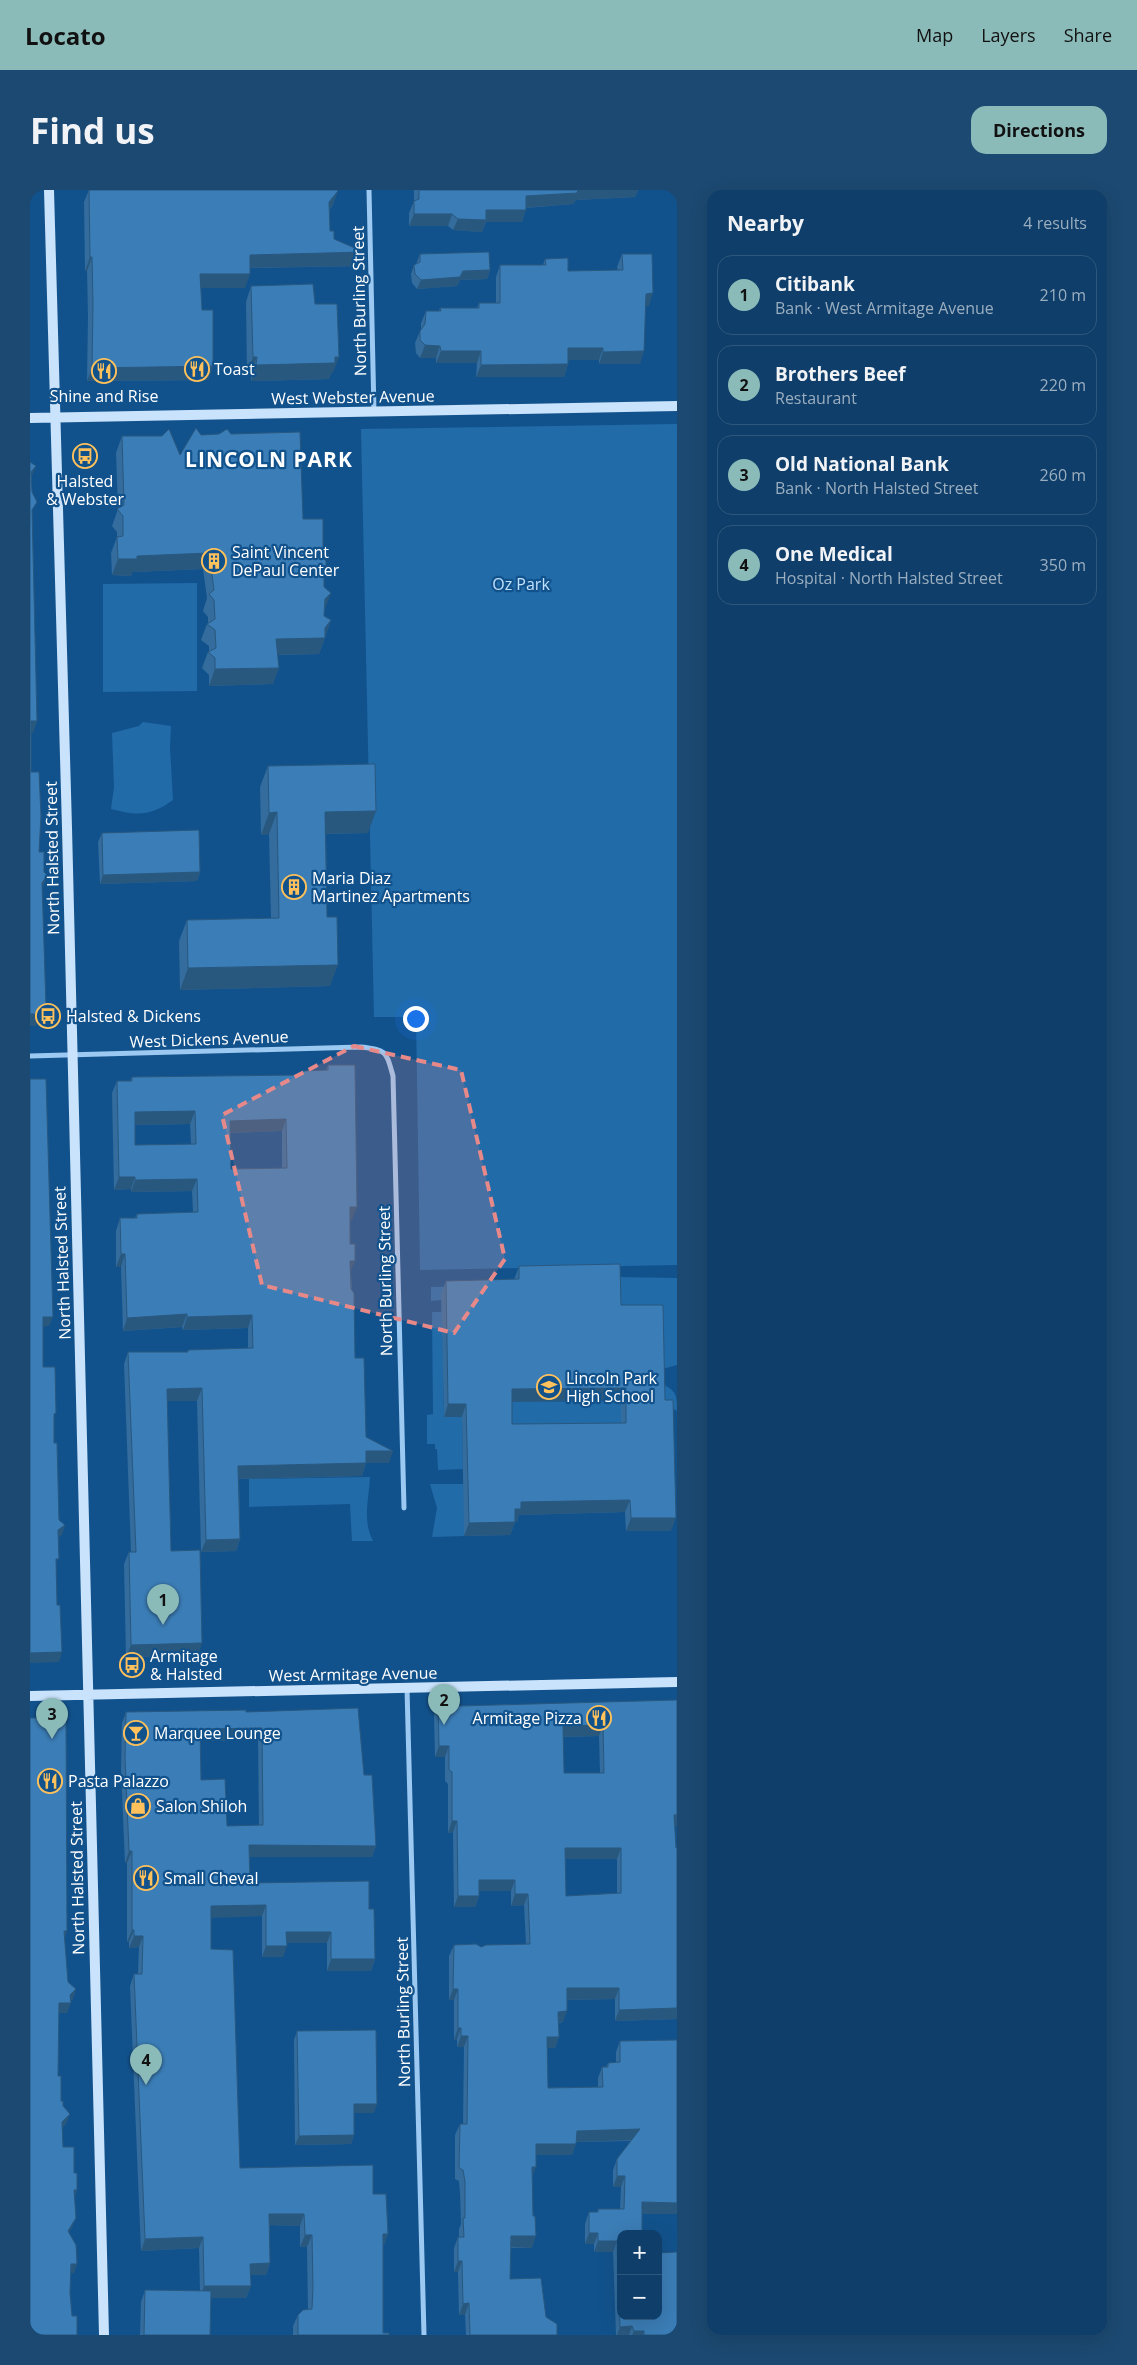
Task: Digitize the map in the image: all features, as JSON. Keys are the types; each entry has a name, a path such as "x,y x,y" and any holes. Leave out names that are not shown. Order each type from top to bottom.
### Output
{"main road":[{"name":"North Halsted Street","path":"49,190 104,2335"},
{"name":"West Webster Avenue","path":"30,418 677,406"},
{"name":"West Armitage Avenue","path":"30,1696 677,1682"}],"street":[{"name":"North Burling Street","path":"369,190 374,412"},
{"name":"West Dickens Avenue","path":"30,1056 361,1048 380,1049 387,1055"},
{"name":"North Burling Street","path":"387,1055 393,1076 404,1508"},
{"name":"North Burling Street","path":"407,1688 424,2335"}],"highlighted area":[{"path":"354,1046 461,1070 505,1259 454,1333 262,1285 222,1115"}],"green space":[{"name":"Oz Park","path":"677,424 677,1265 420,1270 416,1017 374,1017 361,429"},
{"path":"197,583 197,691 103,692 103,584"},
{"path":"143,722 171,726 170,748 173,800 151,812 129,813 111,809 114,787 112,733 139,726"},
{"path":"616,1277 677,1278 677,1365 659,1370 616,1318"},
{"path":"512,1285 442,1300 431,1301 431,1287"},
{"path":"432,1312 442,1312 444,1417 462,1417 463,1469 438,1470 435,1444 427,1444 427,1415 433,1414"},
{"path":"662,1384 671,1389 675,1394 677,1411 662,1408"},
{"path":"621,1401 621,1436 508,1437 507,1402"},
{"path":"370,1477 367,1517 373,1541 352,1541 350,1504 249,1507 249,1479"},
{"path":"430,1484 464,1484 464,1536 432,1537 437,1508"}],"building":[{"path":"89,190 337,190 329,202 330,231 334,231 334,239 364,252 250,255 250,274 200,274 202,310 213,310 213,366 92,368 93,303"},
{"path":"419,190 578,190 577,193 526,196 526,210 486,210 486,220 458,219 452,214 414,214 414,201 419,199"},
{"path":"489,252 490,270 463,271 460,277 421,280 415,274 414,265 420,262 420,254"},
{"path":"622,254 652,254 653,293 646,294 644,351 603,352 603,348 568,348 568,364 481,365 481,351 441,351 440,346 425,345 420,340 420,331 425,324 426,311 441,311 440,308 479,308 479,303 500,303 500,265 546,265 545,259 568,258 568,271 623,270"},
{"path":"313,284 315,304 337,304 339,357 335,357 335,363 256,365 257,357 253,357 251,286"},
{"name":"Saint Vincent DePaul Center","path":"196,428 201,435 219,434 227,429 231,434 300,432 303,519 323,519 323,558 326,561 324,587 331,593 325,599 324,616 331,620 325,628 325,638 276,639 279,668 215,669 215,658 208,652 216,648 215,630 207,624 215,619 214,600 209,594 214,590 209,553 137,556 137,559 118,559 117,537 123,536 123,516 117,509 124,505 122,436 162,436 169,429 180,455"},
{"path":"30,462 36,466 31,472 32,492 37,502 32,510 37,721 31,721 31,772 39,772 41,816 39,852 44,852 44,872 47,875 42,883 46,1007 39,1014 30,1014"},
{"name":"Maria Diaz Martinez Apartments","path":"375,764 376,811 325,812 327,917 337,917 338,965 188,968 187,920 279,918 277,812 269,813 268,766"},
{"path":"199,830 200,872 103,875 102,833"},
{"path":"328,1065 355,1065 357,1207 350,1207 350,1244 355,1244 355,1261 350,1261 351,1289 354,1293 355,1358 364,1358 366,1437 393,1451 366,1451 366,1463 238,1466 240,1539 206,1540 202,1388 167,1389 171,1551 200,1550 202,1643 131,1645 129,1552 136,1552 128,1352 188,1352 188,1350 253,1348 252,1315 187,1317 187,1314 127,1318 125,1254 121,1254 120,1218 137,1218 137,1214 198,1212 197,1179 135,1180 135,1177 119,1177 117,1081 132,1081 132,1077 302,1075 302,1071 328,1070","holes":["195,1111 196,1144 135,1145 135,1112","286,1119 287,1168 231,1169 230,1121"]},
{"path":"30,1079 46,1079 53,1317 43,1317 43,1367 55,1367 56,1413 54,1414 54,1443 57,1443 59,1520 65,1525 58,1530 59,1559 56,1559 57,1605 60,1605 62,1652 30,1653"},
{"path":"620,1264 621,1305 663,1305 665,1400 673,1400 676,1518 631,1518 630,1500 521,1502 521,1509 515,1509 515,1522 469,1523 466,1404 448,1404 446,1281 519,1279 519,1266","holes":["626,1388 626,1423 512,1424 512,1389"]},
{"path":"677,1700 677,1815 674,1815 677,1848 677,2008 619,2010 619,1988 567,1988 567,2011 558,2012 559,2037 547,2037 548,2088 603,2087 602,2067 608,2067 608,2063 620,2062 620,2041 677,2040 677,2203 642,2202 642,2230 617,2230 617,2241 598,2241 598,2233 589,2233 589,2212 598,2212 598,2209 624,2209 625,2176 617,2176 617,2159 640,2129 577,2131 576,2144 536,2144 536,2167 532,2167 533,2216 535,2216 536,2236 511,2236 510,2279 541,2278 546,2317 557,2324 557,2335 470,2335 469,2303 463,2304 462,2261 458,2261 458,2237 464,2237 465,2182 463,2170 459,2168 460,2124 467,2124 468,2036 461,2036 461,2028 458,2028 458,1989 453,1989 454,1945 476,1944 481,1947 486,1945 530,1944 528,1894 515,1894 515,1880 479,1880 479,1896 458,1896 457,1821 452,1821 452,1772 449,1770 449,1746 439,1746 438,1704 459,1703 459,1706","holes":["603,1725 604,1773 564,1773 563,1726","565,1848 621,1848 621,1893 566,1896"]},
{"path":"358,1708 364,1775 372,1775 376,1846 249,1845 250,1883 369,1881 369,1909 374,1909 375,1959 331,1959 331,1932 286,1932 287,1946 266,1946 266,1905 211,1906 211,1949 233,1950 240,2168 373,2165 373,2194 386,2194 388,2234 383,2234 383,2333 389,2333 389,2335 298,2335 298,2315 303,2310 312,2309 312,2235 305,2235 304,2214 269,2214 270,2263 250,2264 251,2286 204,2286 203,2237 145,2239 134,1974 142,1974 143,1936 134,1936 134,1930 132,1930 132,1851 129,1851 125,1758 126,1712 246,1710 246,1712","holes":["262,1728 263,1825 227,1826 225,1779 201,1780 200,1729"]},
{"path":"66,1717 67,1931 64,1931 68,1982 76,1989 70,1995 71,2003 59,2003 58,2076 61,2076 61,2101 63,2101 63,2106 70,2114 62,2122 63,2147 74,2147 74,2173 77,2173 77,2190 74,2190 76,2218 68,2231 76,2245 77,2264 71,2264 70,2293 72,2316 77,2316 77,2335 30,2335 30,1718"},
{"path":"376,2030 377,2104 354,2104 354,2135 299,2136 297,2031"},
{"path":"677,2252 677,2335 644,2335 644,2331 634,2331 632,2326 620,2327 620,2320 662,2320 662,2253"},
{"path":"145,2290 211,2291 210,2335 144,2335"}],"place":[{"name":"Toast","path":"197,369"},
{"name":"Shine and Rise","path":"104,371"},
{"name":"Halsted & Webster","path":"85,456"},
{"name":"Saint Vincent DePaul Center","path":"214,561"},
{"name":"Maria Diaz Martinez Apartments","path":"294,887"},
{"name":"Halsted & Dickens","path":"48,1016"},
{"name":"Lincoln Park High School","path":"549,1387"},
{"name":"Citibank","path":"163,1625"},
{"name":"Armitage & Halsted","path":"132,1665"},
{"name":"Armitage Pizza","path":"599,1718"},
{"name":"Brothers Beef","path":"444,1725"},
{"name":"Marquee Lounge","path":"136,1733"},
{"name":"Old National Bank","path":"52,1739"},
{"name":"Pasta Palazzo","path":"50,1781"},
{"name":"Salon Shiloh","path":"138,1806"},
{"name":"Small Cheval","path":"146,1878"},
{"name":"One Medical","path":"146,2085"}],"district":[{"name":"LINCOLN PARK","path":"269,459"}]}
